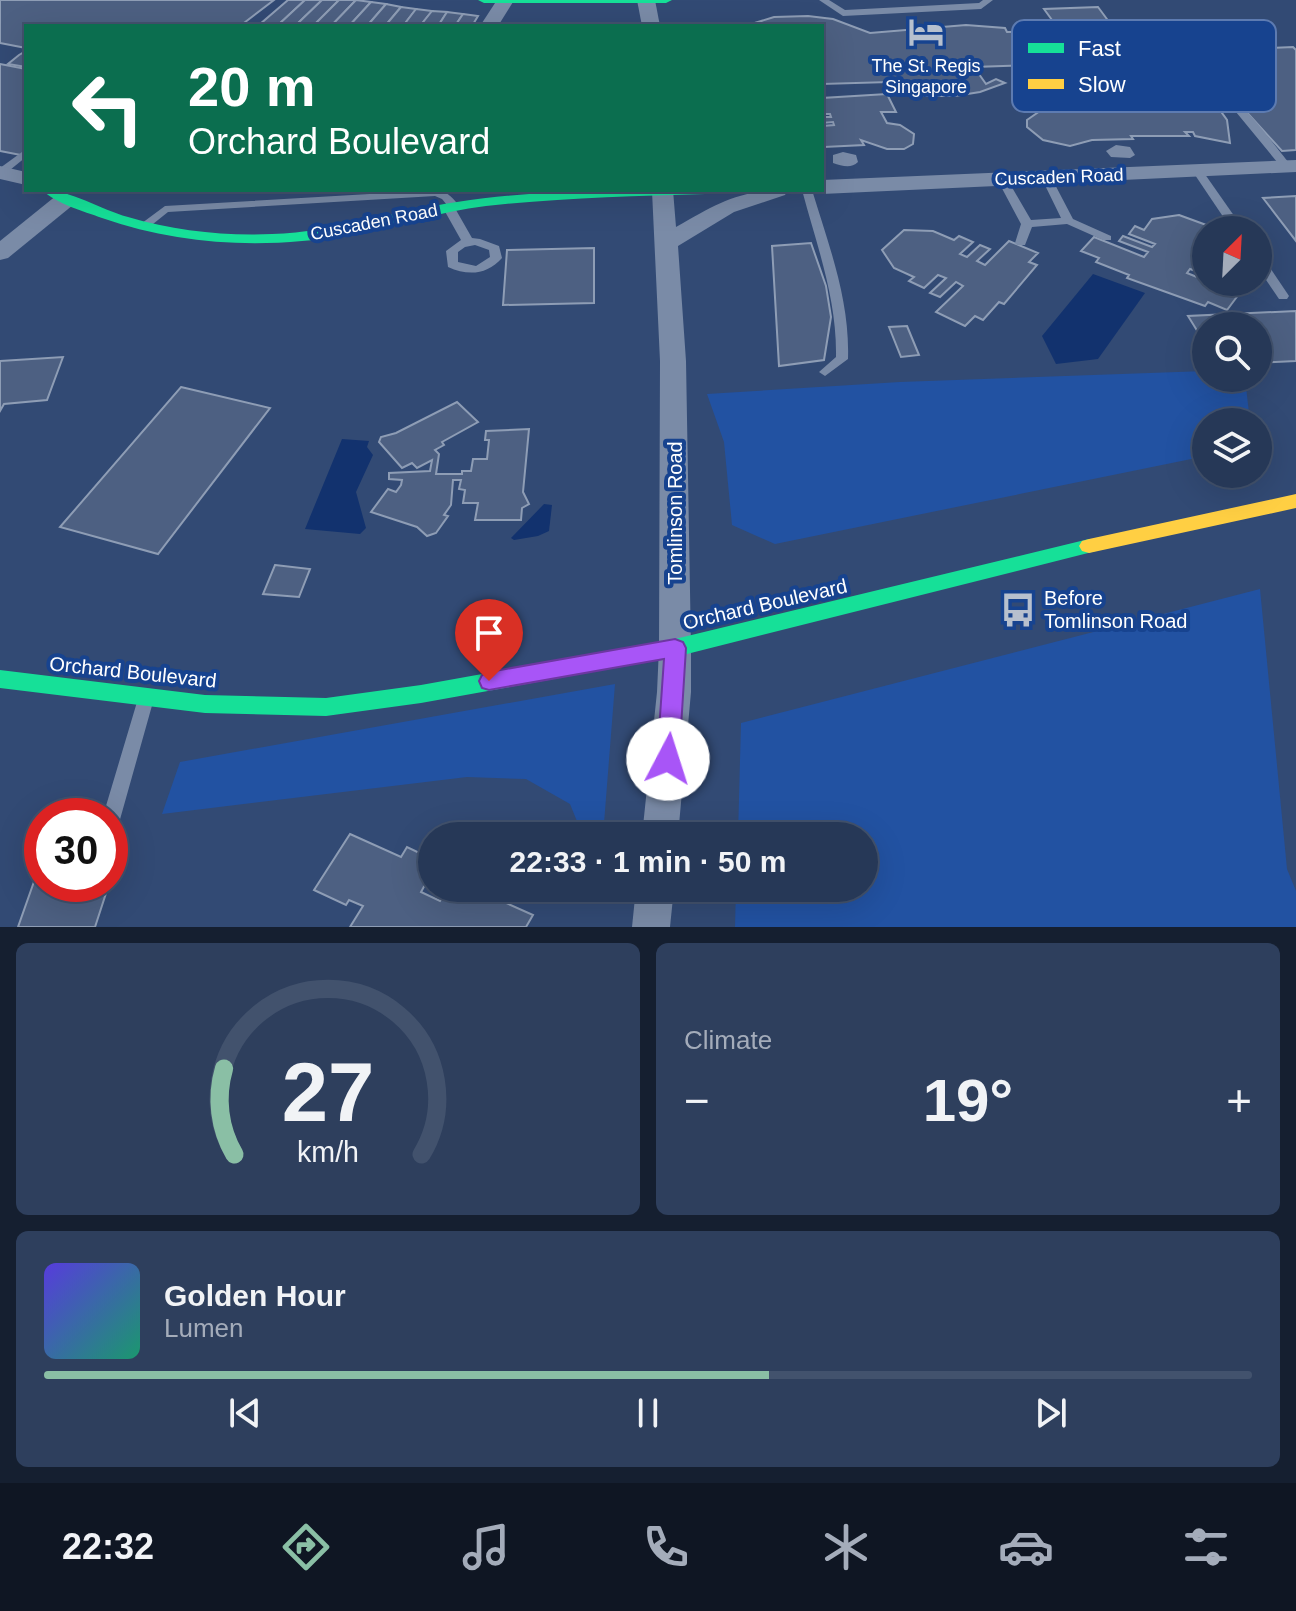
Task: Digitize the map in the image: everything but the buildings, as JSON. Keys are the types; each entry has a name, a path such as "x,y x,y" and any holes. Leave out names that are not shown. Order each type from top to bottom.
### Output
{"main road":[{"path":"484,0 666,0"},
{"name":"Cuscaden Road","path":"57,195 82,209 144,226 207,236 281,238 339,232 452,207 529,195 609,192"},
{"name":"Orchard Boulevard","path":"0,679 205,704 326,707 421,694 675,648 1143,533 1296,501"}],"street":[{"path":"646,1 651,24"},
{"path":"490,24 504,2"},
{"name":"Cuscaden Road","path":"824,186 851,175 1002,179 1046,177 1130,166 1198,172 1291,166"},
{"path":"0,172 24,178"},
{"name":"Tomlinson Road","path":"661,822 674,692 675,648 675,436 663,192"},
{"path":"665,244 726,207 771,192"},
{"path":"0,253 57,195"},
{"path":"651,927 654,902"}],"lane":[{"path":"823,0 843,13 981,6 989,2"},
{"path":"1242,112 1291,166"},
{"path":"0,172 22,155"},
{"path":"1198,172 1228,216"},
{"path":"1046,177 1068,221"},
{"path":"1002,179 1027,224 1021,243"},
{"path":"808,192 833,278 842,322 842,359 825,372"},
{"path":"144,226 165,209 437,193 446,197 468,242"},
{"path":"1027,224 1068,221 1107,238"},
{"path":"1272,280 1283,296"},
{"path":"117,798 146,697"}],"shaded area":[{"path":"1093,274 1145,293 1098,359 1056,364 1042,336"},
{"path":"1192,372 1192,392 1247,392 1248,408 1192,408 1192,459 775,544 732,525 724,442 707,394 900,382"},
{"path":"342,439 369,441 367,447 373,455 356,492 366,528 360,534 305,529"},
{"path":"544,504 552,505 549,531 538,536 511,538"},
{"path":"1260,589 1287,869 1296,891 1296,927 735,927 736,902 878,902 878,822 738,822 741,723"},
{"path":"615,684 604,822 577,822 570,804 526,779 467,777 162,814 180,762"}],"traffic: fast":[{"path":"484,0 666,0"},
{"path":"53,192 120,220 196,236 234,239 312,236 488,202 643,192"},
{"path":"0,679 205,704 326,707 421,694 675,648 1089,546"}],"traffic: slow":[{"path":"1089,546 1296,501"}],"place":[{"name":"The St. Regis Singapore","path":"926,32"},
{"name":"Before Tomlinson Road","path":"1018,610"}],"route":[{"path":"489,681 675,648 668,759"}]}
